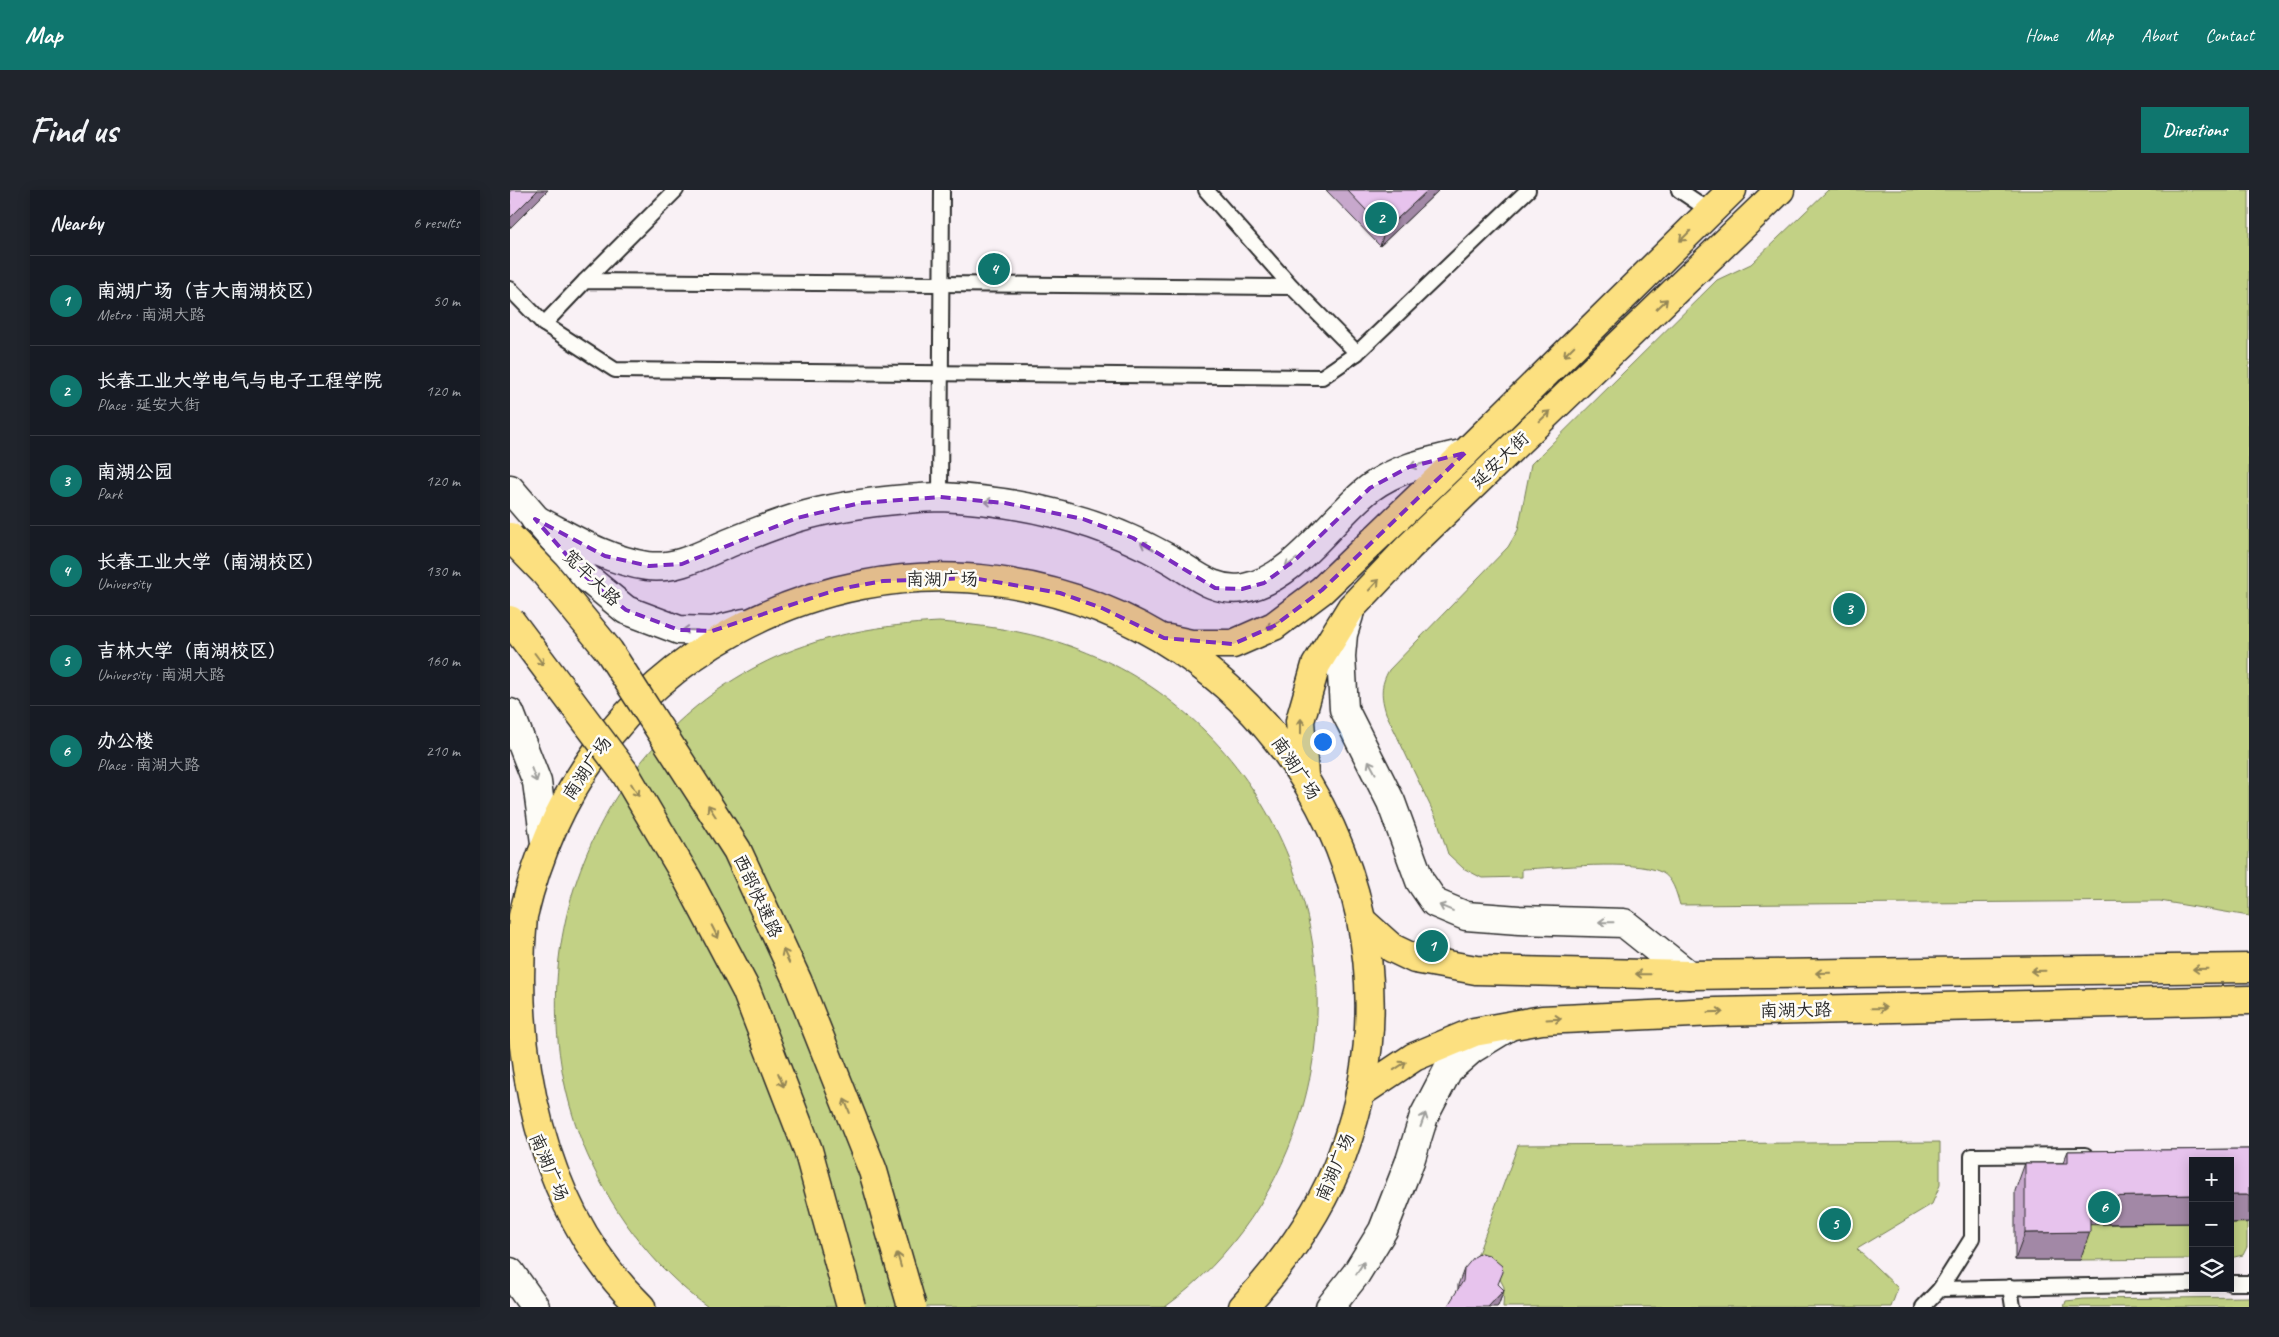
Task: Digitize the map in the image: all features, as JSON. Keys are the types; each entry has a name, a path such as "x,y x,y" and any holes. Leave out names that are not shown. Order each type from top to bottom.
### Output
{"main road":[{"name":"延安大街","path":"1164,638 1191,644 1233,644 1274,626 1322,590 1465,454 1732,190"},
{"name":"延安大街","path":"1304,775 1300,721 1316,665 1352,608 1409,547 1780,190"},
{"path":"535,519 605,556 649,566 682,564 728,543 797,518 860,503 940,497 1005,503 1083,519 1133,538 1181,565 1215,588 1242,588 1264,583 1296,560 1370,488 1409,467 1465,454"},
{"name":"宽平大路","path":"510,489 586,577 626,610 679,630 712,631 755,620"},
{"name":"西部快速路","path":"510,537 545,573 609,651 737,850 797,980 873,1171 912,1307"},
{"name":"南湖广场","path":"641,1307 605,1267 579,1230 557,1191 518,1097 514,974 520,929 530,886 545,843 564,802 587,764 614,728 645,696 679,666 716,641 755,620 796,602 840,589 910,578 973,578 1017,584 1060,594 1102,608 1164,638 1216,676 1249,706 1278,739 1304,775 1325,814 1343,854 1362,922 1370,984 1370,1028 1365,1072 1342,1158 1323,1198 1301,1237 1274,1273 1243,1307"},
{"path":"1352,608 1343,634 1341,656 1344,709 1391,802 1420,881 1435,903 1466,916 1519,920 1624,923 1689,975"},
{"path":"510,620 625,773 688,880 746,990 808,1150 851,1307"},
{"path":"510,714 537,782 545,843"},
{"path":"510,714 515,744 510,761"},
{"path":"510,912 530,886"},
{"name":"南湖大路","path":"1362,922 1392,948 1415,959 1476,970 1689,975 2249,968"},
{"name":"南湖大路","path":"1360,1093 1414,1057 1474,1032 1542,1020 1715,1012 2249,1000"},
{"path":"1338,1304 1383,1230 1410,1161 1424,1116 1448,1070 1472,1048 1512,1025"},
{"path":"510,1272 535,1307"}],"lane":[{"path":"544,324 676,190"},
{"path":"940,497 942,190"},
{"path":"1206,190 1292,287 1357,353"},
{"path":"510,289 544,324 616,370 1322,377 1357,353 1528,190"},
{"path":"1679,190 1710,211"},
{"path":"586,281 1292,287"},
{"path":"1923,1307 1940,1289 1972,1238 1972,1156 2100,1155"},
{"path":"2234,1283 2249,1283"},
{"path":"1940,1289 2189,1284"},
{"path":"2010,1287 2014,1307"}],"highlighted area":[{"path":"1465,453 1322,590 1274,626 1233,644 1164,638 1102,608 1060,593 973,578 883,581 839,589 712,631 679,630 626,610 586,577 535,519 605,556 649,566 682,564 797,518 860,503 940,497 1005,503 1083,519 1133,538 1215,588 1242,589 1264,583 1295,560 1370,488 1409,467"}],"green space":[{"path":"1828,190 2249,190 2249,916 2160,901 1680,905 1674,886 1668,878 1661,872 1649,868 1614,865 1522,869 1522,877 1482,878 1463,868 1448,854 1438,822 1386,713 1382,691 1389,670 1508,547 1518,530 1531,464 1717,280 1751,264"},
{"path":"939,622 1000,629 1046,638 1129,673 1187,715 1236,766 1274,826 1301,892 1315,962 1316,1034 1303,1106 1294,1136 1282,1164 1251,1218 1212,1267 1165,1307 708,1307 687,1291 650,1254 618,1212 582,1142 562,1071 556,999 564,929 584,861 616,798 659,742 712,694 776,657 815,642 876,628"},
{"path":"1940,1142 1940,1185 1932,1204 1857,1249 1898,1288 1891,1307 1503,1307 1504,1287 1497,1273 1475,1262 1518,1145"},
{"path":"2189,1223 2189,1259 2080,1260 2080,1225"},
{"path":"2234,1223 2247,1223 2247,1247 2243,1255 2234,1257"},
{"path":"2249,1297 2249,1307 2064,1307 2066,1301 2084,1299"}],"building":[{"path":"510,190 538,190 510,218"},
{"path":"1347,190 1428,190 1385,230"},
{"path":"2249,1149 2249,1195 2234,1195 2234,1157 2189,1157 2189,1195 2090,1197 2090,1232 2025,1233 2025,1163 2068,1163 2068,1151"},
{"path":"1481,1253 1489,1255 1502,1266 1503,1272 1498,1284 1504,1290 1488,1307 1447,1307 1463,1281 1464,1269 1474,1257"}],"place":[{"name":"长春工业大学电气与电子工程学院","path":"1381,218"},
{"name":"长春工业大学（南湖校区）","path":"994,269"},
{"name":"南湖公园","path":"1849,609"},
{"name":"南湖广场（吉大南湖校区）","path":"1432,946"},
{"name":"办公楼","path":"2104,1207"},
{"name":"吉林大学（南湖校区）","path":"1835,1224"}]}
